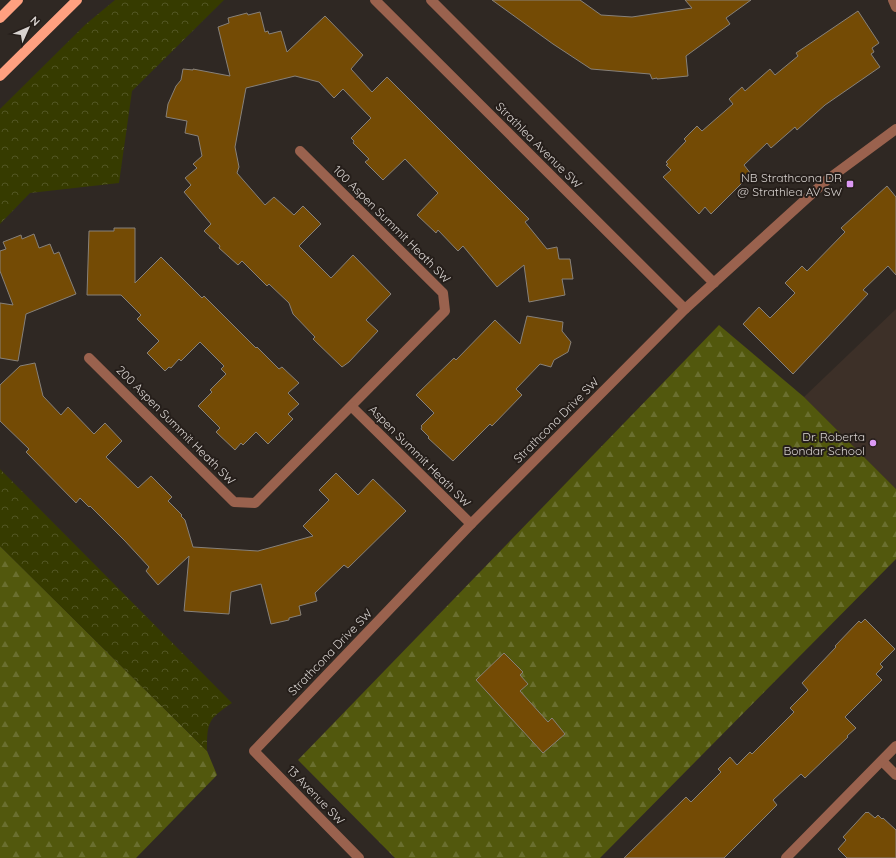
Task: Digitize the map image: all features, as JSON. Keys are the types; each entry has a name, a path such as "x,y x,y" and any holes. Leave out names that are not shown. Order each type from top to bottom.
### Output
{"main road":[{"path":"0,18 18,0"},
{"path":"0,76 76,0"}],"street":[{"name":"Strathlea Avenue SW","path":"375,0 685,309"},
{"path":"431,0 714,283"},
{"path":"893,0 896,7"},
{"name":"Strathcona Drive SW","path":"254,751 471,524 685,309 827,180 896,129"},
{"name":"100 Aspen Summit Heath SW","path":"300,151 443,293 445,311 352,407"},
{"name":"200 Aspen Summit Heath SW","path":"89,358 234,502 255,503 352,407"},
{"name":"Aspen Summit Heath SW","path":"352,407 471,524"},
{"path":"786,858 896,746"},
{"name":"13 Avenue SW","path":"254,751 359,858"},
{"path":"882,761 896,775"}],"shaded area":[{"name":"Dr. Roberta Bondar School","path":"896,309 896,489 804,397"}],"green space":[{"path":"115,0 224,0 132,91 119,183 30,193 0,224 0,109 86,24"},
{"path":"719,325 804,397 896,489 896,559 600,858 395,858 298,760"},
{"path":"0,469 232,703 218,713 210,722 207,751 0,546"},
{"path":"0,546 207,751 217,775 136,858 0,858"}],"building":[{"path":"492,0 580,0 601,15 632,17 692,8 685,0 751,0 726,18 730,24 686,56 688,76 652,79 650,74 591,69 553,44"},
{"path":"858,11 879,43 872,48 874,52 871,54 880,67 825,105 797,130 795,127 771,148 767,143 744,165 751,174 711,214 705,207 699,214 663,177 671,170 666,165 668,164 666,162 686,141 684,139 697,126 702,131 733,104 729,99 742,87 745,91 770,69 775,75 798,56 796,53"},
{"path":"260,12 265,32 268,31 269,34 281,31 287,52 325,16 363,55 351,69 372,92 387,77 529,219 525,222 547,249 557,247 559,259 570,259 573,279 562,279 565,295 529,302 524,265 497,287 463,246 458,251 438,230 436,233 417,215 438,193 405,159 383,180 365,162 369,159 353,143 354,141 351,138 371,118 343,89 334,98 319,82 295,76 246,88 235,147 239,167 237,173 265,205 274,197 294,215 303,206 321,224 299,246 331,278 353,255 391,294 366,320 378,331 349,362 342,367 313,339 315,337 293,314 289,303 269,284 267,286 242,261 238,265 219,248 220,246 204,231 211,224 184,192 191,185 185,178 197,168 193,164 202,156 198,136 185,133 187,121 166,117 168,104 176,86 181,80 183,69 193,69 230,76 218,27 229,23 228,18 247,13 248,15"},
{"path":"887,186 896,197 896,275 888,266 863,290 868,294 793,374 743,324 759,307 770,318 795,293 785,283 802,266 807,271 845,232 841,228"},
{"path":"114,228 135,228 135,283 161,257 202,298 204,296 279,369 282,367 299,383 288,393 299,404 288,414 293,419 268,444 256,432 243,445 241,443 235,450 216,432 220,428 198,406 212,392 210,390 226,374 221,369 224,366 200,342 181,361 179,359 171,368 169,367 165,371 147,353 159,341 137,319 141,315 121,295 87,295 89,231 114,231"},
{"path":"34,234 39,248 50,244 54,254 59,252 76,294 26,314 18,361 0,358 0,303 13,305 0,271 0,251 6,249 3,242 21,235 22,239"},
{"path":"527,316 563,322 562,331 571,342 568,352 554,360 551,367 540,364 516,389 522,395 492,426 490,424 453,461 428,438 429,437 421,429 421,426 434,413 416,395 454,358 456,360 495,320 520,344"},
{"path":"35,363 43,396 61,415 68,407 94,434 105,423 122,441 106,457 138,488 151,476 172,497 168,501 185,520 193,547 258,551 313,536 303,526 329,500 319,490 336,473 358,495 373,479 406,511 348,568 344,565 315,593 317,601 299,606 301,615 289,618 289,620 271,624 261,584 231,592 229,614 184,611 189,556 158,585 146,571 149,567 125,541 80,498 76,503 26,452 29,449 0,421 0,385 20,366"},
{"path":"865,619 895,649 880,664 883,667 876,674 882,680 845,717 856,728 847,736 848,737 805,778 801,774 773,800 777,805 724,858 624,858 686,797 691,802 721,772 718,769 730,757 737,765 750,752 752,754 794,712 790,708 808,690 802,683 859,621 861,623"},
{"path":"504,653 523,672 520,675 528,684 520,691 548,722 552,718 565,734 543,753 476,680"},
{"path":"866,812 875,818 878,815 882,819 883,818 896,830 896,858 847,858 838,849 846,840 843,837"}],"place":[{"name":"NB Strathcona DR @ Strathlea AV SW","path":"850,184"},
{"name":"Dr. Roberta Bondar School","path":"873,443"}]}
